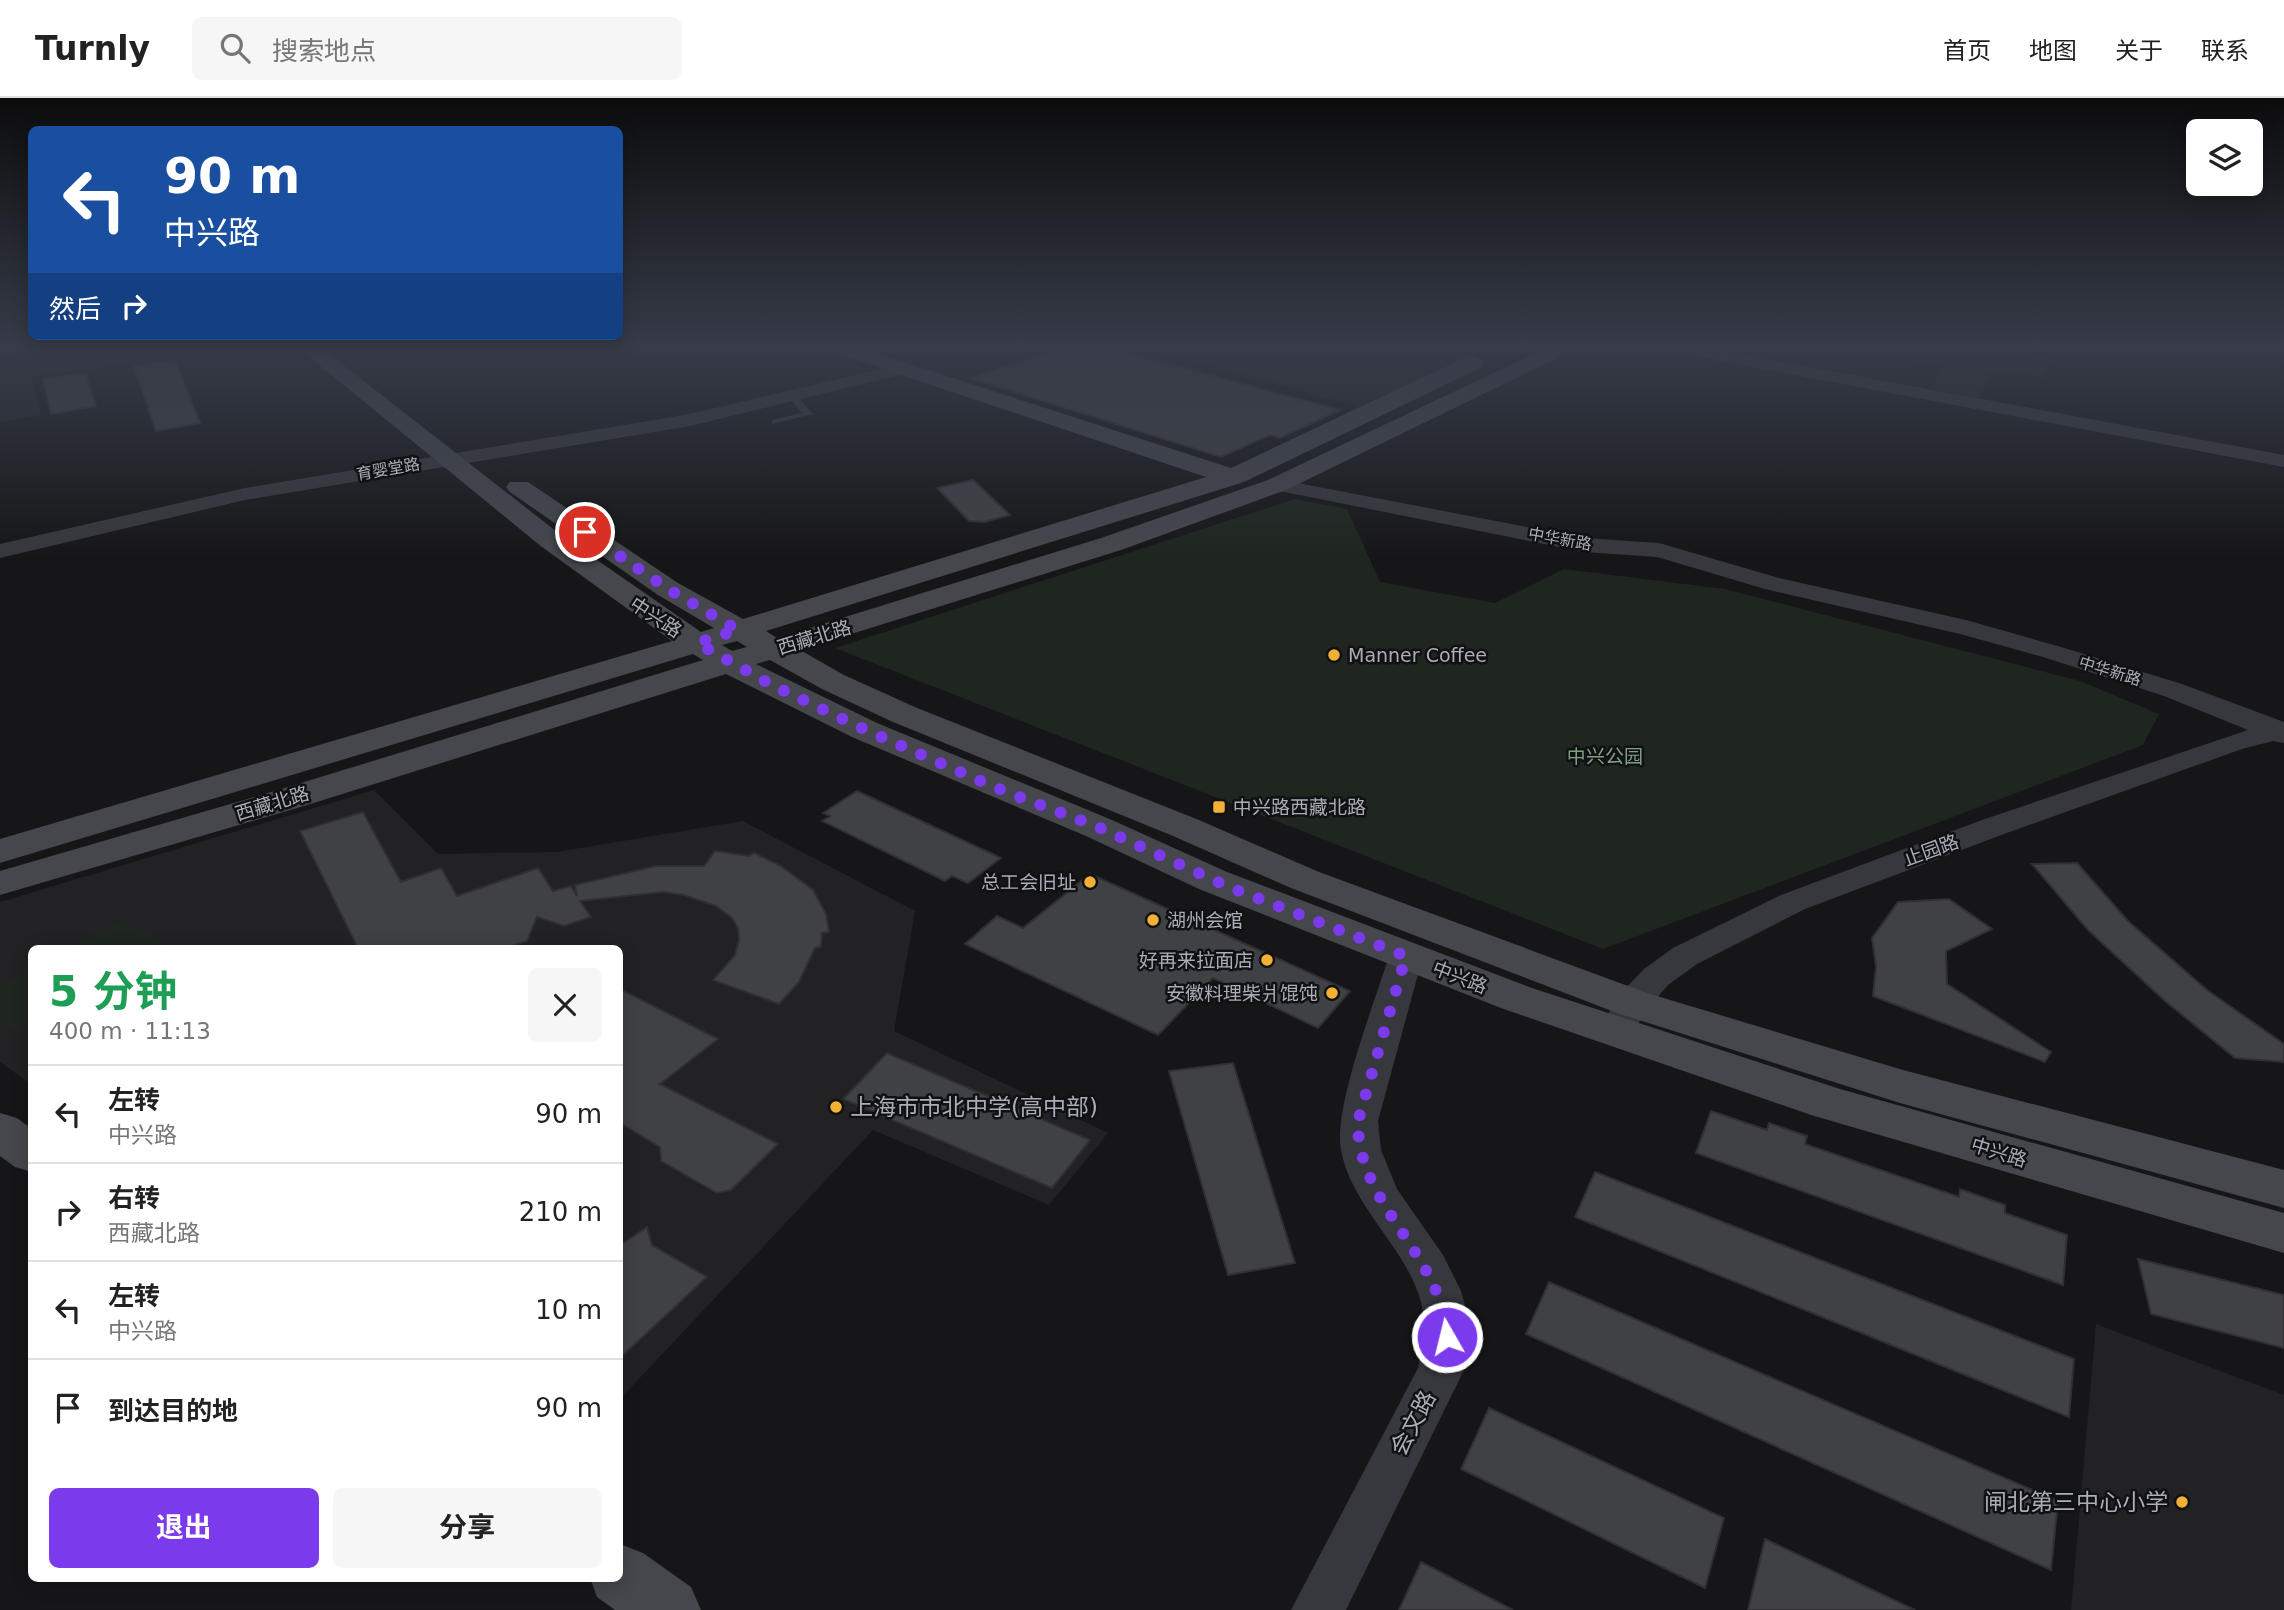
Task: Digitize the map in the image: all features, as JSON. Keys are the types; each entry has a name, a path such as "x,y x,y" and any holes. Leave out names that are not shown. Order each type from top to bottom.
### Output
{"main road":[{"name":"中兴路","path":"398,417 549,541 631,601 734,646 1407,920 1624,1018 2067,1173 2284,1233"},
{"name":"中兴路","path":"431,417 539,502 668,589 734,646 870,732 1006,792 1096,826 1229,887 1406,956 1624,1018 1913,1089 2284,1189"},
{"name":"中华新路","path":"1047,417 1232,477 1277,485"},
{"name":"西藏北路","path":"0,883 291,798 1232,477 1360,417"},
{"name":"西藏北路","path":"0,852 734,646 1111,544 1277,485 1420,417"},
{"path":"0,1131 28,1151"},
{"path":"623,1577 668,1610"}],"street":[{"name":"育婴堂路","path":"0,551 245,494 447,458 647,428 701,417"},
{"path":"2046,417 2284,461"},
{"name":"中华新路","path":"1277,485 1584,545 1659,550 1773,584 1966,628 2052,652 2173,690 2281,732"},
{"name":"止园路","path":"1624,1018 1656,977 1685,956 1735,929 1804,898 2123,781 2281,732"},
{"name":"会文路","path":"1318,1610 1441,1370 1447,1337 1446,1314 1437,1288 1373,1186 1357,1143 1358,1121 1406,956"}],"lane":[{"path":"775,422 797,417"}],"shaded area":[{"path":"0,417 32,417 0,422"},
{"name":"上海市市北中学(高中部)","path":"374,790 438,854 556,852 743,821 915,911 894,1031 1108,1133 1049,1205 873,1130 623,1396 623,945 28,945 28,1082 0,1062 0,902"},
{"name":"闸北第三中心小学","path":"2096,1324 2284,1395 2284,1610 2071,1610"}],"green space":[{"name":"中兴公园","path":"1295,499 1347,509 1380,582 1495,603 1564,569 1725,589 2080,681 2159,714 2143,745 1603,949 835,648"},
{"path":"124,920 165,945 76,945"},
{"path":"28,971 28,1023 14,1031 0,1021 0,986"}],"building":[{"path":"151,417 197,417 200,423 156,431"},
{"path":"1093,417 1326,417 1280,438 1270,435 1221,457"},
{"path":"973,480 1010,515 984,522 969,521 937,488"},
{"path":"857,791 1001,858 968,883 952,876 945,881 822,821 830,816 823,813"},
{"path":"363,812 401,882 441,868 457,896 538,868 553,891 571,886 577,896 575,885 656,866 704,866 715,851 749,856 754,853 781,866 813,890 826,914 829,932 822,933 821,947 815,948 799,982 779,1004 713,980 735,955 739,940 738,928 732,918 716,906 684,895 663,892 580,901 591,917 564,926 537,917 527,941 515,945 357,945 300,831"},
{"path":"2077,863 2128,921 2207,990 2284,1044 2284,1062 2235,1058 2165,1001 2088,930 2032,864"},
{"path":"1090,874 1350,991 1318,1028 1213,978 1158,1035 965,944 997,916 1023,928"},
{"path":"1949,899 1992,929 1946,951 1947,984 2051,1052 2045,1062 1873,996 1876,966 1872,938 1898,902"},
{"path":"623,991 718,1039 660,1084 778,1144 731,1190 717,1193 661,1161 660,1147 623,1125"},
{"path":"887,1053 1090,1140 1052,1188 843,1099"},
{"path":"1233,1063 1295,1263 1228,1275 1169,1071"},
{"path":"1711,1111 1767,1130 1769,1123 1807,1136 1805,1144 1959,1197 1960,1189 2005,1205 2005,1213 2067,1235 2063,1285 1696,1153"},
{"path":"1595,1172 2074,1359 2069,1417 1575,1217"},
{"path":"647,1227 652,1245 707,1277 623,1355 623,1243"},
{"path":"2138,1259 2284,1295 2284,1348 2151,1314"},
{"path":"1549,1282 2058,1501 2051,1570 1526,1334"},
{"path":"1489,1408 1724,1518 1705,1588 1461,1469"},
{"path":"1765,1539 1915,1610 1748,1610"},
{"path":"1421,1562 1513,1610 1399,1610"}],"place":[{"name":"Manner Coffee","path":"1334,655"},
{"name":"中兴路西藏北路","path":"1219,807"},
{"name":"总工会旧址","path":"1090,882"},
{"name":"湖州会馆","path":"1153,920"},
{"name":"好再来拉面店","path":"1267,960"},
{"name":"安徽料理柴爿馄饨","path":"1332,993"},
{"name":"上海市市北中学(高中部)","path":"836,1107"},
{"name":"闸北第三中心小学","path":"2182,1502"}],"route":[{"path":"585,532 668,589 738,630 697,643 772,685 1006,792 1096,826 1229,887 1406,956 1358,1121 1357,1143 1373,1186 1437,1288 1446,1314 1447,1337"}]}
